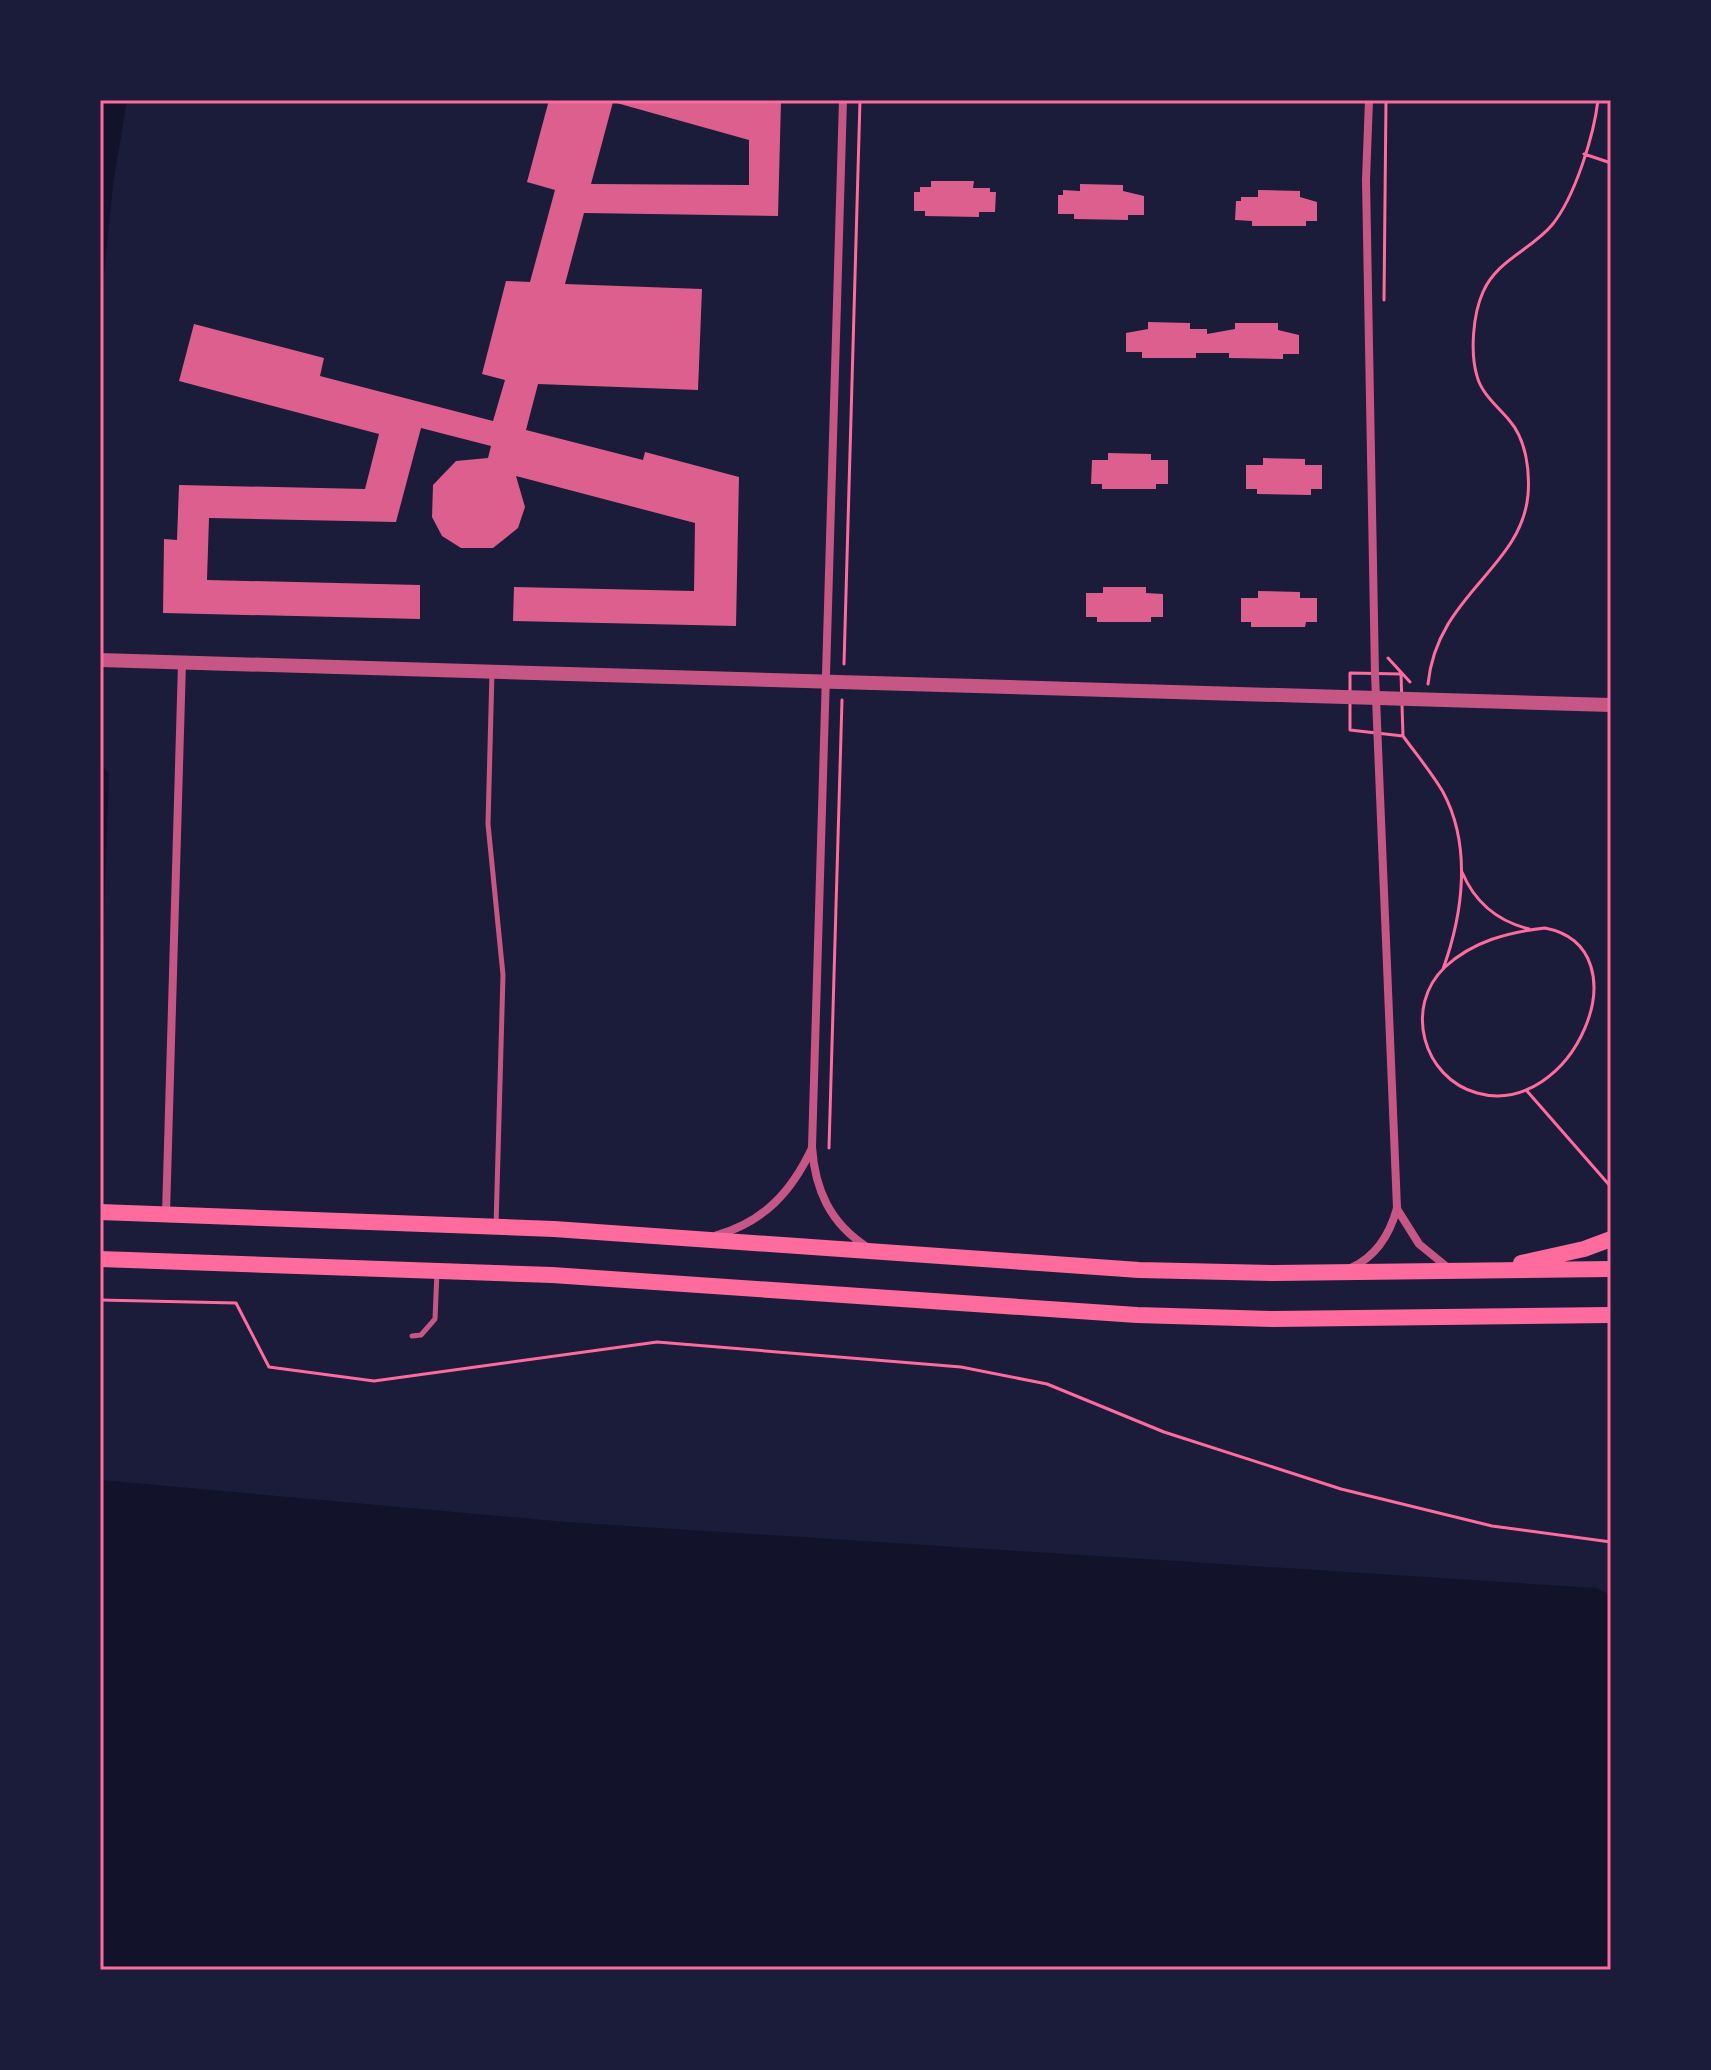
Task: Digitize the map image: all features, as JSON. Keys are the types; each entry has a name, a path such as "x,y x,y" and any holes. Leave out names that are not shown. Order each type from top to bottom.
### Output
{"main road":[{"path":"100,1212 496,1227 1139,1270 1611,1269"},
{"path":"1488,1270 1584,1249 1611,1239"},
{"path":"100,1259 687,1283 1137,1315 1273,1319 1611,1315"}],"street":[{"path":"843,100 812,1147 814,1173 827,1208 851,1237 873,1251"},
{"path":"1344,1271 1360,1264 1379,1247 1392,1225 1397,1208 1376,698 1366,180 1369,100"},
{"path":"100,660 1611,705"},
{"path":"166,1215 182,663"},
{"path":"705,1239 733,1231 759,1217 782,1198 800,1174 812,1147"},
{"path":"1397,1208 1419,1244 1452,1270"}],"lane":[{"path":"492,672 488,824 503,975 496,1227"},
{"path":"412,1336 421,1335 435,1319 437,1271"}],"path":[{"path":"829,1148 860,100"},
{"path":"1427,692 1429,671 1442,631 1469,591 1520,532 1528,493 1519,435 1477,377 1477,317 1483,292 1509,259 1553,225 1571,191 1598,100"},
{"path":"1584,154 1611,163"},
{"path":"1403,736 1443,793 1458,842 1461,868 1458,920 1443,969 1425,1011 1425,1044 1430,1060 1447,1079 1465,1090 1496,1096 1527,1091 1547,1081 1563,1066 1574,1048 1591,1003 1594,979 1591,959 1581,943 1565,932 1530,930 1512,925 1480,902 1461,868"},
{"path":"1443,969 1490,939 1530,930"},
{"path":"1527,1091 1611,1187"},
{"path":"100,1300 236,1303 269,1367 374,1381 657,1342 961,1367 1047,1384 1164,1432 1341,1489 1492,1526 1611,1542"}],"shaded area":[{"path":"100,100 127,100 113,184 100,314"},
{"path":"100,763 109,773 100,1026"},
{"path":"100,1480 566,1522 1596,1588 1611,1595 1611,1970 100,1970"}],"building":[{"path":"549,100 781,101 778,216 584,213 565,284 702,289 698,390 538,384 526,430 643,460 645,452 739,477 736,626 513,621 514,587 694,591 695,523 516,476 525,507 518,528 493,548 461,548 442,536 432,517 433,485 456,461 488,458 491,446 421,428 396,522 209,518 207,580 420,585 420,619 163,613 164,539 177,540 179,485 365,489 379,434 179,381 194,324 324,358 320,376 493,421 505,380 482,374 506,281 530,282 555,190 527,182","holes":["613,102 749,140 749,185 591,184"]},
{"path":"931,181 974,181 973,188 990,188 990,192 996,192 995,212 979,212 979,217 925,216 925,211 914,211 914,192 920,192 920,187 931,187"},
{"path":"1080,184 1123,185 1123,191 1144,196 1144,215 1128,215 1128,220 1074,219 1074,214 1058,214 1058,195 1063,195 1063,190 1080,191"},
{"path":"1258,190 1300,191 1300,197 1317,202 1317,221 1306,221 1306,226 1252,226 1252,221 1235,220 1236,201 1241,201 1241,197 1258,197"},
{"path":"1148,322 1190,323 1190,329 1207,329 1207,334 1235,329 1235,323 1278,323 1278,330 1299,335 1299,354 1283,354 1283,359 1229,358 1229,353 1196,353 1196,358 1142,358 1142,352 1126,352 1126,333 1148,329"},
{"path":"1108,453 1151,454 1151,460 1168,460 1168,484 1156,484 1156,489 1102,489 1102,484 1091,484 1092,460 1108,460"},
{"path":"1263,458 1305,459 1305,465 1322,465 1322,489 1311,489 1311,495 1257,494 1257,489 1246,489 1246,465 1263,465"},
{"path":"1103,587 1146,587 1146,593 1163,594 1163,617 1151,617 1151,622 1097,622 1097,617 1086,617 1086,593 1103,593"},
{"path":"1258,591 1300,592 1300,598 1317,598 1317,622 1306,622 1305,627 1251,627 1251,622 1241,622 1241,598 1258,598"}]}
